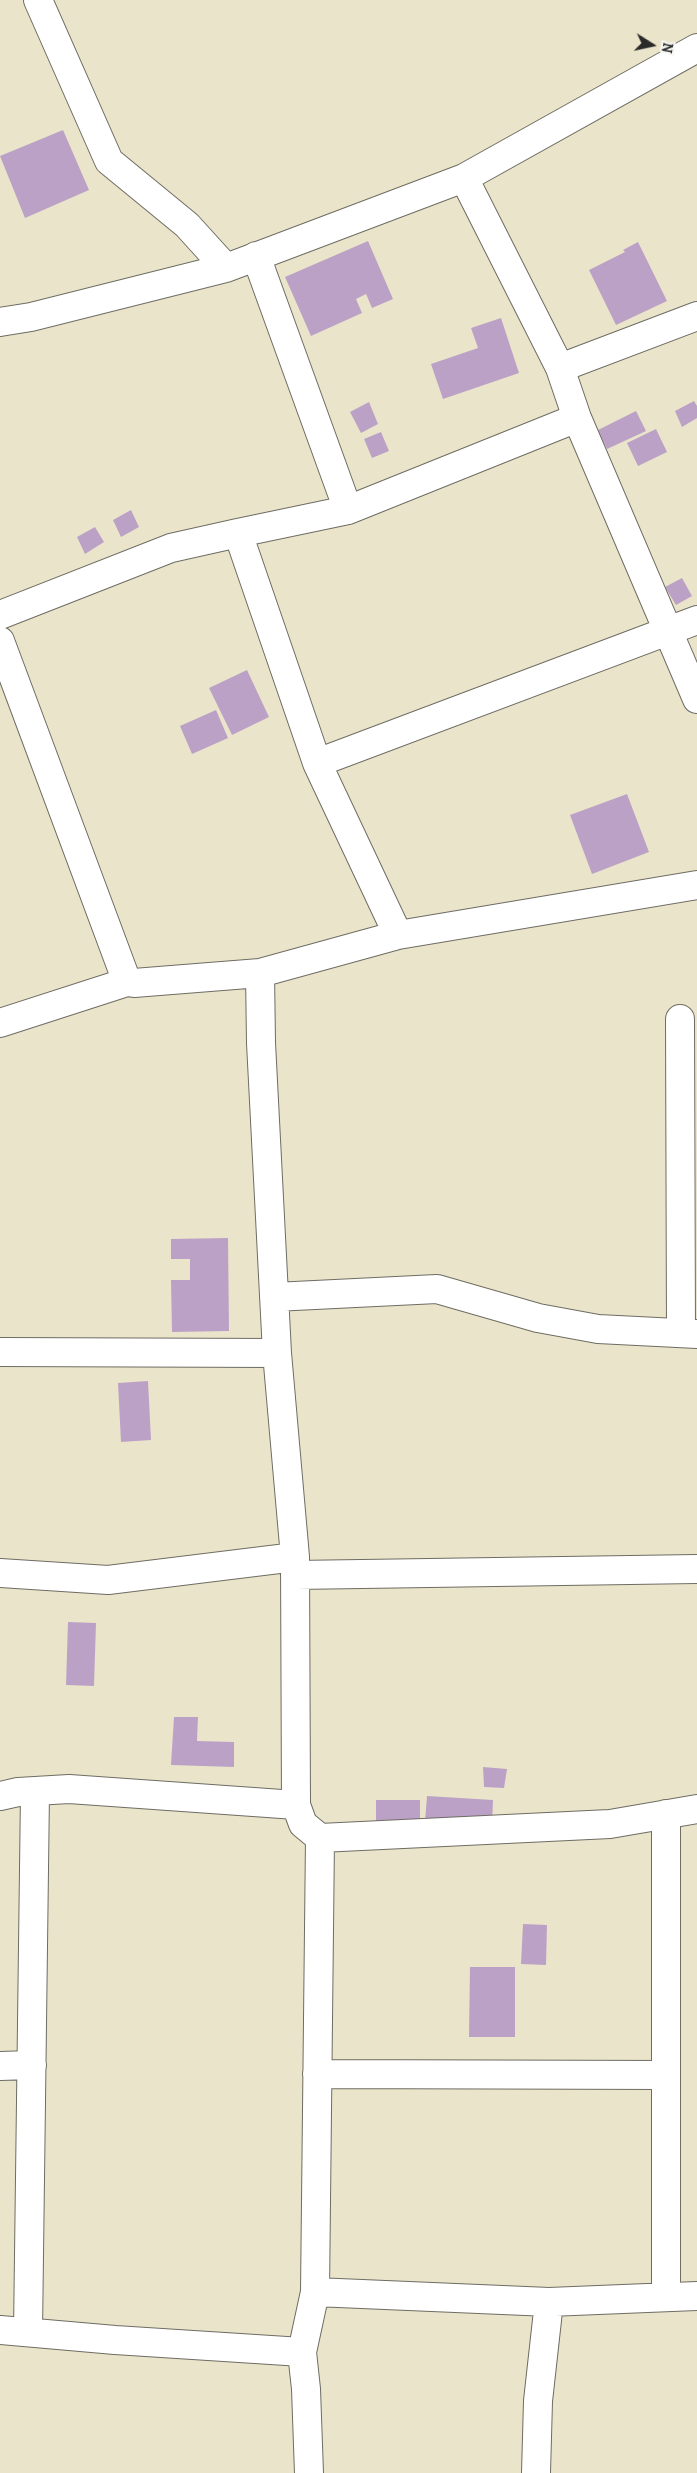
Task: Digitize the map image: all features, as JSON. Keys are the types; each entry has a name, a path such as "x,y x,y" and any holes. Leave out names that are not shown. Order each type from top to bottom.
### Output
{"street":[{"path":"38,0 109,161 187,225 226,268"},
{"path":"0,322 31,318 226,268 464,178 697,48"},
{"path":"464,178 560,368 578,418 697,699"},
{"path":"256,256 348,510"},
{"path":"560,368 697,316"},
{"path":"0,615 171,548 348,510 578,418"},
{"path":"238,533 317,763 398,935"},
{"path":"317,763 697,620"},
{"path":"0,641 127,982"},
{"path":"0,1023 127,982 134,984 260,973 398,935 697,885"},
{"path":"260,973 260,1043 277,1353 295,1566 296,1805 303,1824 320,1838 610,1824 697,1809"},
{"path":"274,1297 438,1289 538,1318 598,1329 689,1333 680,1019"},
{"path":"0,1352 277,1353"},
{"path":"0,1574 108,1580 295,1566 697,1569"},
{"path":"0,1796 69,1789 296,1805"},
{"path":"28,2332 35,1792"},
{"path":"666,1814 666,2297"},
{"path":"309,2473 306,2389 302,2352 315,2292 320,1838"},
{"path":"0,2066 32,2065"},
{"path":"316,2074 666,2075"},
{"path":"315,2292 549,2302 697,2296"},
{"path":"536,2473 538,2402 549,2302"},
{"path":"0,2330 115,2340 302,2352"}],"building":[{"path":"63,130 89,190 25,218 0,156"},
{"path":"368,241 393,299 372,308 366,294 356,299 362,313 311,336 285,277"},
{"path":"638,242 667,301 616,325 589,270 625,252 623,250"},
{"path":"501,318 519,373 443,399 431,364 478,348 471,328"},
{"path":"694,401 697,406 697,418 682,427 675,411"},
{"path":"369,402 378,424 361,433 350,412"},
{"path":"636,411 646,431 607,449 598,430"},
{"path":"656,429 667,452 638,466 627,443"},
{"path":"381,432 389,451 372,458 364,439"},
{"path":"131,510 139,527 121,537 113,520"},
{"path":"95,527 104,542 85,554 77,537"},
{"path":"682,578 692,596 676,605 665,587"},
{"path":"247,670 269,717 232,735 209,688"},
{"path":"216,710 228,738 192,754 180,726"},
{"path":"627,794 649,852 592,874 570,815"},
{"path":"228,1238 229,1331 172,1332 171,1280 190,1280 190,1259 171,1259 171,1239"},
{"path":"148,1381 151,1440 121,1442 118,1383"},
{"path":"68,1622 96,1623 94,1686 66,1685"},
{"path":"174,1717 198,1717 197,1741 234,1742 234,1767 171,1765"},
{"path":"483,1767 507,1769 504,1788 484,1787"},
{"path":"427,1796 493,1800 492,1825 425,1822"},
{"path":"376,1800 420,1800 420,1822 376,1821"},
{"path":"523,1924 547,1925 546,1965 521,1964"},
{"path":"470,1967 515,1967 515,2037 469,2037"}]}
